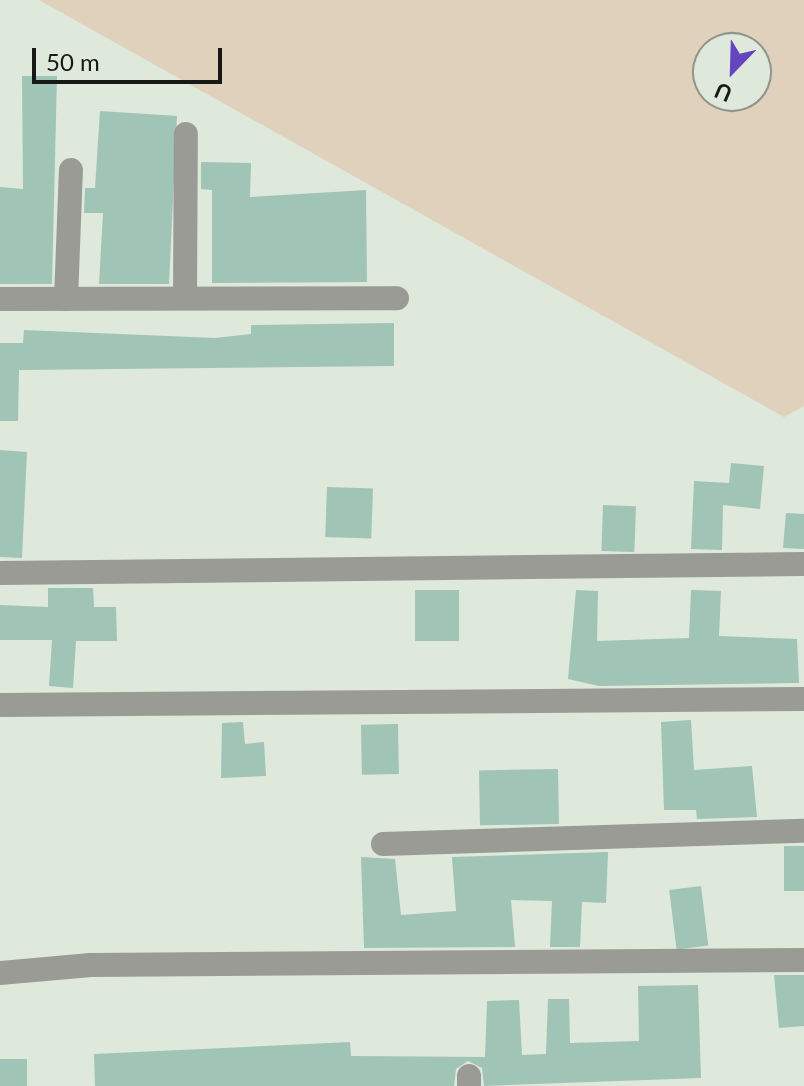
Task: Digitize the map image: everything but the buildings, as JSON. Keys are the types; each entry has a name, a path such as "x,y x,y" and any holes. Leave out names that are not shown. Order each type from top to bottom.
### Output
{"street":[{"path":"185,298 186,134"},
{"path":"66,299 71,170"},
{"path":"0,299 397,298"},
{"path":"0,573 804,564"},
{"path":"0,705 804,699"},
{"path":"383,844 804,831"},
{"path":"0,973 91,965 804,960"}],"shaded area":[{"path":"39,0 804,0 804,406 784,417"}]}
